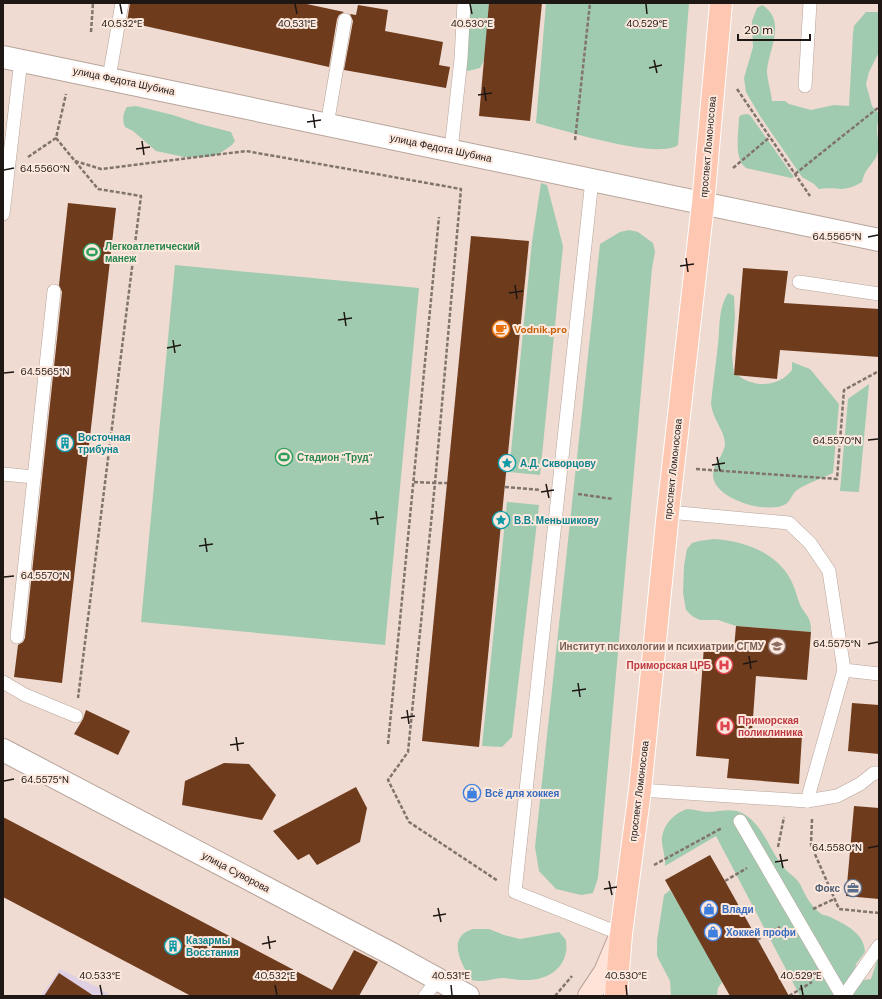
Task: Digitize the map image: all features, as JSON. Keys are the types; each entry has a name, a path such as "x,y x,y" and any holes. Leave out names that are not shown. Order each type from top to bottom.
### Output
{"main road":[{"name":"проспект Ломоносова","path":"616,996 621,934 640,790 668,512 703,204 721,3"},
{"name":"проспект Ломоносова","path":"589,996 605,972 621,934"}],"street":[{"name":"улица Федота Шубина","path":"12,59 109,78 703,204 879,239"},
{"name":"улица Суворова","path":"3,750 431,987 468,996"}],"lane":[{"path":"109,78 122,3"},
{"path":"450,150 461,59 464,3"},
{"path":"805,86 810,3"},
{"path":"327,125 345,20"},
{"path":"3,214 12,59"},
{"path":"592,180 515,892 621,934"},
{"path":"799,282 879,294"},
{"path":"17,637 54,290"},
{"path":"3,474 34,477"},
{"path":"668,512 789,523 810,543 829,571 844,670 810,801"},
{"path":"844,670 879,674"},
{"path":"3,682 25,695 76,716"},
{"path":"640,790 787,801 810,801 837,796 874,773 879,773"},
{"path":"740,820 843,996 879,946"}],"path":[{"path":"90,32 93,3"},
{"path":"575,140 590,3"},
{"path":"736,88 810,196"},
{"path":"5,170 56,138 67,92"},
{"path":"795,174 879,107"},
{"path":"733,168 770,137"},
{"path":"56,138 98,189 141,196 76,716"},
{"path":"75,161 101,169 246,151 461,189 435,483 408,752 388,780 409,822 515,892"},
{"path":"388,744 439,216"},
{"path":"691,468 837,479 844,390 879,371"},
{"path":"414,482 447,483"},
{"path":"773,876 787,801"},
{"path":"810,801 811,845 838,909 879,913"},
{"path":"650,867 718,830 740,820"},
{"path":"725,881 762,858"},
{"path":"757,940 834,898"},
{"path":"555,996 576,971"},
{"path":"789,996 828,972"}],"shaded area":[{"path":"60,969 99,988 111,996 41,996"}],"green space":[{"path":"467,3 491,3 486,56 480,68 468,71 465,70"},
{"path":"546,3 689,3 678,145 667,149 651,149 631,146 587,137 536,123"},
{"path":"762,5 769,11 774,19 775,27 775,35 767,70 772,101 785,101 789,104 811,110 834,105 849,106 854,26 866,12 879,12 879,52 869,72 866,84 872,106 879,114 877,129 878,150 874,161 865,173 862,182 855,186 845,189 819,189 814,184 802,177 760,116 746,92 744,78 753,47 752,21 757,8"},
{"path":"136,106 231,132 235,141 232,145 219,154 208,157 184,157 156,151 133,131 125,127 123,119 127,107"},
{"path":"747,114 750,115 794,177 791,178 746,168 742,164 738,151 739,117"},
{"path":"541,183 547,185 563,246 540,475 509,472 532,242"},
{"path":"629,230 638,232 653,243 655,252 652,268 598,878 593,893 581,895 556,889 539,871 535,847 600,244 620,232"},
{"path":"175,265 419,288 385,645 141,622"},
{"path":"728,293 734,296 735,318 732,355 734,375 736,374 743,379 757,384 773,383 786,376 792,370 792,362 810,369 839,404 833,473 802,487 795,492 786,504 778,507 755,506 742,502 721,491 715,483 713,474 715,466 723,451 725,443 723,433 713,414 711,403 721,311 722,305"},
{"path":"869,384 859,492 840,491 848,399"},
{"path":"507,502 539,505 512,737 502,747 482,746"},
{"path":"714,539 726,540 750,546 762,551 781,566 794,587 798,600 809,619 811,632 736,626 718,620 700,620 692,616 686,610 683,593 684,566 687,549 692,543"},
{"path":"687,809 708,812 726,810 735,811 744,814 751,819 762,833 780,863 798,881 806,897 814,907 822,914 852,930 861,939 865,952 856,964 855,971 864,980 871,979 879,955 879,996 800,996 716,836 665,866 662,840 663,832 674,816"},
{"path":"670,890 721,975 722,982 718,988 717,996 671,996 670,981 657,956 657,940 664,895"},
{"path":"473,929 489,929 520,939 559,932 566,940 566,952 564,959 556,970 537,979 520,980 502,978 483,981 471,980 460,959 458,944 460,938 465,933"}],"building":[{"path":"130,3 302,3 344,12 339,15 337,19 329,67 127,22"},
{"path":"489,3 542,3 530,121 479,116"},
{"path":"358,5 388,10 385,31 443,42 439,65 450,67 446,88 344,70 353,21 350,14 356,15"},
{"name":"Восточная трибуна","path":"68,203 116,208 62,683 14,677 18,645 23,642 25,638 62,292 59,285"},
{"path":"471,236 529,241 479,747 422,741"},
{"path":"743,268 788,271 784,303 879,309 879,357 780,350 777,379 734,375"},
{"path":"736,626 811,632 807,680 756,676 752,732 802,735 799,784 727,778 729,759 696,756 704,646 734,649"},
{"path":"852,703 879,705 879,754 848,751"},
{"path":"86,710 130,731 118,755 74,734 83,719"},
{"path":"224,763 249,764 276,795 262,820 182,805 185,781"},
{"path":"356,787 367,808 360,842 317,865 309,854 298,860 273,831"},
{"path":"854,806 879,808 879,899 846,896"},
{"name":"Казармы Восстания","path":"3,817 332,990 354,950 378,962 359,996 191,996 3,897"},
{"path":"710,855 789,996 730,996 665,880"},
{"path":"59,973 94,996 44,996"}],"place":[{"name":"Легкоатлетический манеж","path":"92,252"},
{"name":"Vodnik.pro","path":"501,329"},
{"name":"Восточная трибуна","path":"65,443"},
{"name":"Стадион \"Труд\"","path":"284,457"},
{"name":"А.Д. Скворцову","path":"507,463"},
{"name":"В.В. Меньшикову","path":"501,520"},
{"name":"Институт психологии и психиатрии СГМУ","path":"777,646"},
{"name":"Приморская ЦРБ","path":"724,665"},
{"name":"Приморская поликлиника","path":"725,726"},
{"name":"Всё для хоккея","path":"472,793"},
{"name":"Фокс","path":"853,888"},
{"name":"Влади","path":"709,909"},
{"name":"Хоккей профи","path":"713,932"},
{"name":"Казармы Восстания","path":"173,946"}]}
